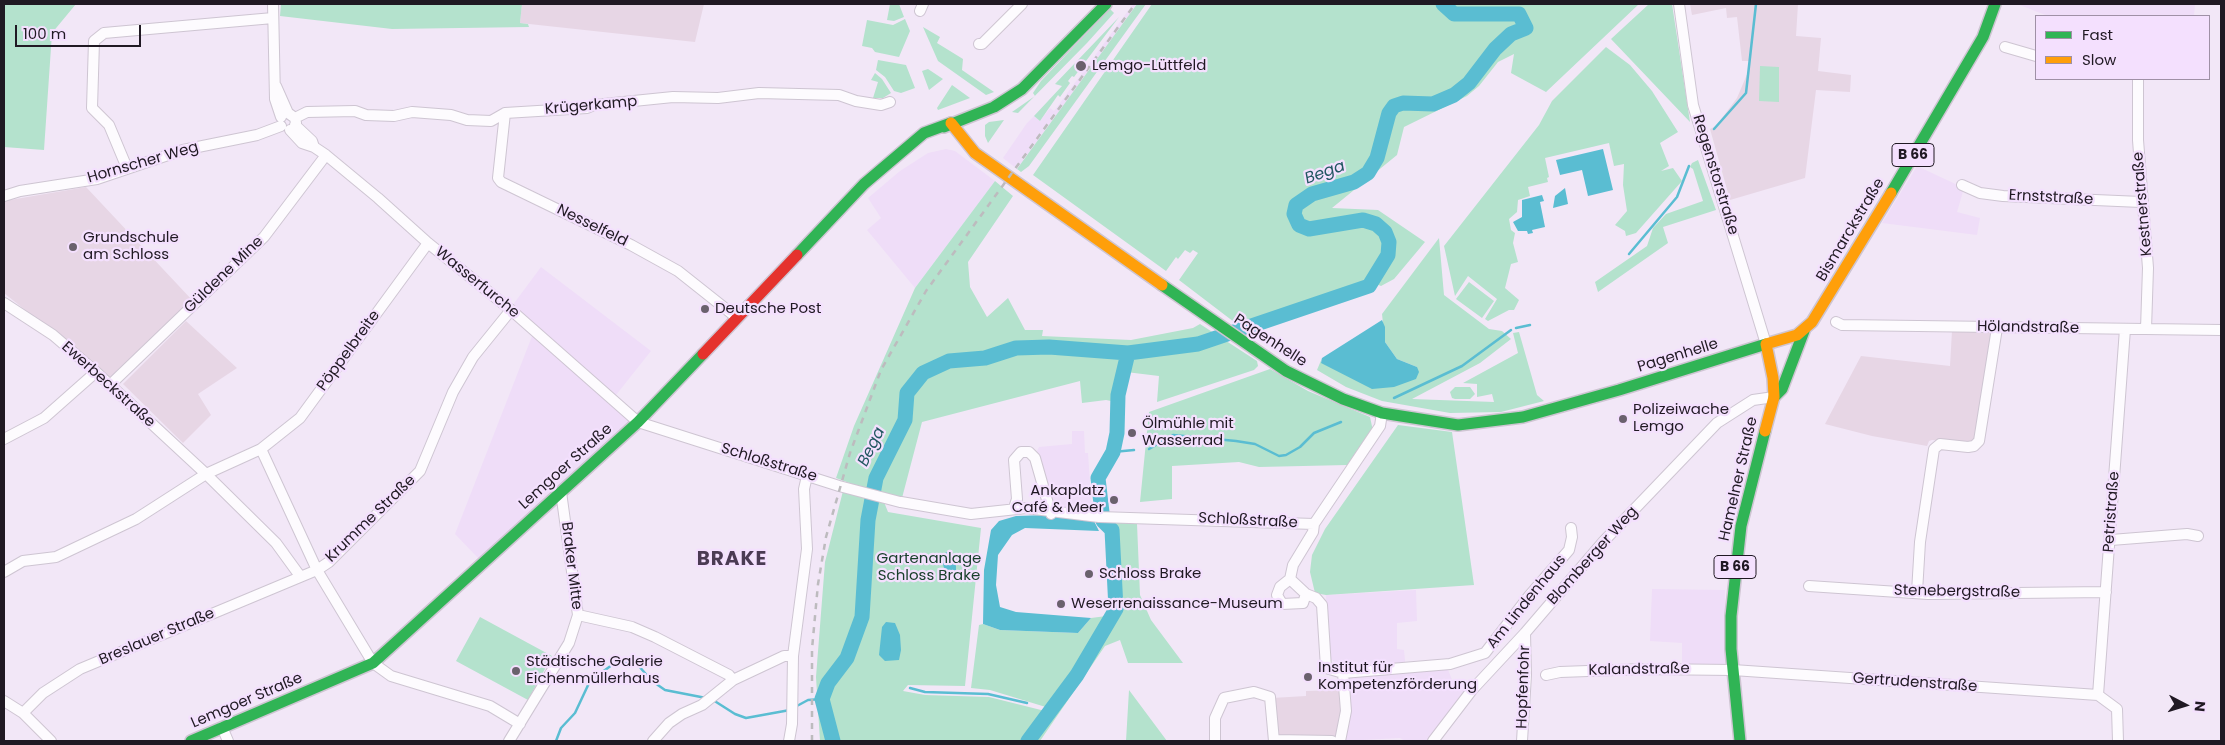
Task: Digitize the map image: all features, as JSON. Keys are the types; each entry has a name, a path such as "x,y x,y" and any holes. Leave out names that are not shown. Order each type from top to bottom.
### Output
{"main road":[{"name":"Lemgoer Straße","path":"191,741 373,663 638,422 864,184 924,133 994,106 1022,89 1106,4"},
{"name":"Bismarckstraße","path":"1986,31 1995,4"},
{"name":"Bismarckstraße","path":"1804,331 1826,300 1937,118 1986,31 2006,4"},
{"name":"Pagenhelle","path":"963,118 986,159"},
{"name":"Pagenhelle","path":"951,123 975,153 1256,351 1286,370 1343,399 1382,413 1458,425 1529,416 1766,344"},
{"path":"1766,344 1804,331"},
{"name":"B 66","path":"1774,397 1782,389 1804,331"},
{"name":"Hamelner Straße","path":"1740,741 1730,616 1737,554 1754,471 1774,397 1773,378 1766,344"}],"street":[{"path":"273,4 275,99 288,122"},
{"path":"979,44 982,44 1022,4"},
{"name":"Regenstorstraße","path":"1679,4 1693,104 1766,344"},
{"path":"127,168 109,125 92,108 94,41 104,33 273,18"},
{"path":"2005,47 2035,56"},
{"name":"Kestnerstraße","path":"2138,80 2141,202 2148,268 2146,329"},
{"name":"Krügerkamp","path":"288,122 307,112 355,111 366,115 394,116 412,112 451,115 467,120 491,121 505,113 586,108 594,105 673,97 718,98 758,93 839,95 856,101 881,105 890,102"},
{"name":"Nesselfeld","path":"505,113 498,178 501,182 631,245 678,271 736,317"},
{"name":"Hornscher Weg","path":"4,196 20,191 97,178 183,150 257,135 288,122"},
{"name":"Wasserfurche","path":"288,122 312,141 314,147 511,310 638,422"},
{"name":"Güldene Mine","path":"110,385 264,237 326,155"},
{"name":"Ernststraße","path":"1962,185 1980,193 2003,196 2141,202"},
{"name":"Pöppelbreite","path":"261,449 300,418 428,243"},
{"name":"Ewerbeckstraße","path":"4,303 53,336 96,372 206,474 276,543 300,576"},
{"name":"Krumme Straße","path":"316,570 329,562 420,471 453,392 473,357 511,310"},
{"name":"Hölandstraße","path":"1836,322 1842,325 2221,330"},
{"path":"1917,592 1920,542 1934,448 1940,444 1968,447 1974,446 1979,441 1997,328"},
{"name":"Petristraße","path":"2098,695 2111,540 2125,329"},
{"path":"4,439 44,418 96,372"},
{"name":"Blomberger Weg","path":"1433,741 1472,690 1525,634 1603,542 1717,423 1753,400 1774,397"},
{"name":"Schloßstraße","path":"638,422 859,491 901,502 971,514 1014,508 1099,517 1314,524 1380,426 1382,413"},
{"path":"4,572 23,561 56,557 136,519 206,474 261,449 316,570 373,663 391,676 490,706 520,724"},
{"path":"1014,508 1017,499 1014,460 1018,455 1026,452 1036,458 1051,512"},
{"path":"789,741 792,724 793,656 807,548 804,489 807,476"},
{"name":"Braker Mitte","path":"509,741 570,643 578,615 561,492"},
{"path":"1306,594 1303,603 1282,604 1277,595 1280,587 1290,579 1294,565 1313,532 1314,524"},
{"name":"Am Lindenhaus","path":"1343,673 1450,664 1485,653 1529,596 1569,550 1572,537 1571,528"},
{"path":"2111,540 2187,534 2198,536"},
{"path":"300,576 316,570"},
{"name":"Breslauer Straße","path":"23,713 43,693 80,669 300,576"},
{"path":"1290,579 1306,594 1316,598 1322,605 1326,668 1343,673 1346,711 1340,741"},
{"name":"Stenebergstraße","path":"1809,586 1917,592 2106,592"},
{"path":"578,615 632,627 729,675 732,680"},
{"name":"Hopfenfohr","path":"1522,741 1527,662 1525,634"},
{"path":"653,741 669,723 682,714 702,705 732,680 784,656 793,656"},
{"name":"Kalandstraße","path":"1546,675 1560,672 1644,669 1733,670"},
{"name":"Gertrudenstraße","path":"1733,670 2098,695"},
{"path":"1215,741 1215,718 1224,698 1254,692 1270,697 1274,741 1332,741"},
{"path":"2098,695 2116,709 2118,741"},
{"path":"4,701 23,713 51,741"},
{"path":"222,727 228,741"}],"shaded area":[{"path":"522,4 704,4 695,42 520,23"},
{"path":"1133,4 1137,4 1017,169 1003,158 1027,123 1034,116 1040,121 1050,108 1054,111"},
{"path":"1690,4 1798,4 1796,36 1821,38 1818,71 1851,75 1850,92 1816,90 1805,178 1730,200 1710,129 1716,126 1737,98 1748,72 1749,61 1742,61 1737,17 1727,18 1726,8 1692,15"},
{"path":"2017,4 2195,4 2194,15 2045,15"},
{"path":"946,149 955,151 995,181 915,288 867,230 881,218 868,198 900,171 928,153"},
{"path":"1917,166 1964,188 1957,212 1980,218 1977,235 1882,223"},
{"name":"Grundschule am Schloss","path":"86,187 193,301 111,379 4,293 4,201"},
{"path":"541,267 651,351 616,395 637,416 479,559 455,534 536,326 512,306"},
{"path":"186,321 237,368 198,394 211,415 183,443 123,384"},
{"path":"1952,331 1995,333 1975,440 1967,443 1932,440 1929,441 1927,446 1872,436 1825,424 1861,356 1950,366"},
{"path":"1072,431 1084,431 1085,453 1088,453 1092,513 1053,508 1036,453 1039,447 1072,444"},
{"path":"1652,589 1725,590 1725,666 1682,666 1682,643 1650,641"},
{"path":"1416,590 1417,621 1397,623 1397,649 1404,650 1406,670 1447,667 1454,685 1465,691 1429,741 1405,741 1400,738 1345,741 1351,711 1347,670 1329,658 1326,595"},
{"path":"1342,690 1343,712 1338,737 1277,737 1272,698 1306,696 1306,691"}],"green space":[{"path":"4,4 76,4 52,33 44,150 4,147"},
{"path":"281,4 522,4 520,23 528,24 529,27 392,29 280,16"},
{"path":"890,4 899,4 904,17 894,21 887,20"},
{"path":"1137,4 1146,4 1029,166 1021,172 1017,169"},
{"path":"1152,4 1639,4 1546,92 1511,73 1514,54 1498,62 1479,86 1467,96 1404,127 1397,155 1332,208 1378,210 1425,242 1394,279 1381,286 1367,280 1238,325 1179,280 1198,253 1193,250 1190,253 1185,250 1178,259 1176,257 1166,271 1033,175"},
{"path":"1649,4 1672,4 1690,122 1611,39"},
{"path":"1110,9 1114,13 1035,96 1033,93 1041,81"},
{"path":"1119,17 1074,77 1072,76 1068,81 1070,83 1060,97 1058,95 1040,121 1034,116 1062,86 1055,84"},
{"path":"905,19 910,31 899,57 875,52 872,48 862,46 867,20 893,25"},
{"path":"923,27 940,37 937,43 963,59 962,70 994,92 986,95 938,61"},
{"path":"1606,47 1630,65 1652,91 1678,132 1660,143 1669,166 1661,171 1673,168 1682,181 1636,233 1626,236 1625,231 1615,225 1627,211 1623,185 1624,164 1614,166 1609,143 1545,158 1549,177 1547,178 1548,182 1528,187 1530,196 1518,200 1517,212 1509,219 1511,230 1515,233 1513,243 1518,262 1511,264 1505,288 1519,300 1514,310 1509,310 1488,321 1485,319 1497,299 1468,276 1455,296 1444,246 1539,125 1552,101"},
{"path":"878,60 906,65 915,88 901,93 894,91 885,77 876,70"},
{"path":"1760,66 1779,67 1779,102 1759,101"},
{"path":"928,69 943,79 929,90 922,71"},
{"path":"875,73 882,79 891,93 883,98 873,98 878,82 871,80"},
{"path":"952,85 970,98 938,110 937,108"},
{"path":"1034,97 1018,113 1012,112"},
{"path":"1004,120 988,143 985,136 985,125 989,122"},
{"path":"1698,160 1716,210 1663,227 1668,243 1598,292 1595,282 1647,246 1653,228 1666,214 1703,201 1693,169 1690,167 1692,163"},
{"path":"995,181 1013,196 968,262 970,287 987,317 1008,298 1025,330 1043,330 1042,336 1131,340 1193,328 1200,324 1257,361 1258,366 1254,370 1157,402 1159,376 1126,372 1121,403 1106,400 1082,403 1080,381 922,422 902,498 863,488 836,478 854,426 915,288"},
{"path":"1439,238 1444,295 1489,329 1502,331 1511,339 1480,363 1412,399 1494,402 1492,394 1477,397 1477,384 1463,383 1518,353 1513,333 1519,332 1537,395 1544,401 1501,412 1450,413 1382,401 1346,387 1317,370 1322,358 1321,363 1417,367 1397,359 1385,342 1382,314"},
{"path":"1469,282 1494,301 1482,318 1456,299"},
{"path":"1270,369 1308,391 1370,417 1373,431 1347,465 1259,467 1239,462 1172,466 1172,499 1140,502 1149,412"},
{"path":"1455,387 1470,387 1475,394 1470,399 1452,398 1450,392"},
{"path":"1398,425 1452,432 1474,585 1326,595 1315,593 1310,572 1312,555 1325,529"},
{"name":"Gartenanlage Schloss Brake","path":"843,491 884,502 888,512 981,528 965,686 908,685 903,691 925,695 989,697 1045,711 1023,741 820,741 816,677 825,562"},
{"path":"1116,522 1137,524 1140,595 1151,620 1183,663 1128,663 1120,640 1105,646 1040,741 1030,741 1079,676 1105,628 1102,626 1076,672 1049,708 990,690 971,688 979,625 983,624 1000,630 1078,633 1091,618 1122,614"},
{"path":"480,617 552,656 528,700 456,661"},
{"path":"1129,690 1167,741 1126,741"}],"water":[{"path":"1603,149 1613,190 1588,196 1582,170 1560,175 1556,160"},
{"path":"1565,188 1568,204 1553,208 1555,196"},
{"path":"1542,195 1544,201 1540,202 1545,227 1532,230 1533,233 1528,234 1527,231 1518,231 1513,222 1522,217 1522,200"},
{"path":"1382,320 1385,327 1385,342 1397,359 1417,367 1419,372 1416,379 1394,387 1372,389 1321,363 1322,358"},
{"path":"1047,515 1094,521 1099,531 1025,528 1012,535 998,555 996,585 1000,607 1016,612 1091,618 1078,633 1000,630 983,624 984,570 991,530 999,521 1016,516"},
{"path":"952,552 956,565 956,570 952,575 945,573 941,555"},
{"path":"886,622 895,623 900,635 901,650 899,660 885,661 879,655 882,627"}],"waterway":[{"name":"Bega","path":"1028,741 1077,675 1116,609 1112,530 1103,521 1098,478 1113,452 1117,433 1118,395 1128,353 1198,344 1369,286 1388,255 1389,242 1385,232 1376,224 1363,220 1309,229 1299,225 1294,214 1296,205 1312,194 1354,182 1368,173 1377,158 1389,113 1394,106 1403,103 1433,104 1454,95 1469,83 1495,49 1511,34 1526,28 1519,14 1454,14 1443,4"},
{"path":"1714,129 1746,93 1756,4"},
{"path":"1629,254 1677,197 1689,166"},
{"path":"1516,328 1530,325"},
{"path":"1394,398 1462,366 1511,330"},
{"name":"Bega","path":"833,741 822,699 828,683 847,658 862,617 868,520 876,478 905,420 907,393 923,373 949,361 985,358 1016,348 1049,347 1128,353"},
{"path":"1149,449 1173,435 1255,444 1279,456 1286,455 1300,447 1314,433 1341,422"},
{"path":"1113,452 1134,450"},
{"path":"556,741 561,728 575,713 590,681 616,662 637,664 652,681 665,690 706,698"},
{"path":"910,688 925,692 988,694 1027,703"},
{"path":"795,707 808,700 822,699"},
{"path":"713,700 735,714 746,718 790,710"}],"railway":[{"path":"812,741 812,649 818,584 826,537 850,453 881,370 926,291 1135,4"}],"traffic: fast":[{"path":"944,127 994,107 1022,89 1106,4"},
{"path":"1891,193 1983,37 1995,4"},
{"path":"797,255 864,184 924,133 951,123"},
{"path":"1162,285 1286,371 1343,399 1382,413 1458,425 1523,417 1619,390 1766,344"},
{"path":"1774,397 1782,389 1804,331"},
{"path":"191,741 373,663 638,422 703,354"},
{"path":"1740,741 1731,649 1731,616 1741,526 1765,431"}],"traffic: slow":[{"path":"951,123 975,153 1162,285"},
{"path":"1765,431 1774,397 1773,378 1766,344 1797,335 1812,322 1891,193"}],"traffic: jam":[{"path":"703,354 797,255"}],"place":[{"name":"Lemgo-Lüttfeld","path":"1081,66"},
{"name":"Grundschule am Schloss","path":"73,247"},
{"name":"Deutsche Post","path":"705,309"},
{"name":"Polizeiwache Lemgo","path":"1623,419"},
{"name":"Ölmühle mit Wasserrad","path":"1132,433"},
{"name":"Ankaplatz Café & Meer","path":"1114,500"},
{"name":"Schloss Brake","path":"1089,574"},
{"name":"Weserrenaissance-Museum","path":"1061,604"},
{"name":"Städtische Galerie Eichenmüllerhaus","path":"516,671"},
{"name":"Institut für Kompetenzförderung","path":"1308,677"}],"district":[{"name":"BRAKE","path":"732,560"}]}
